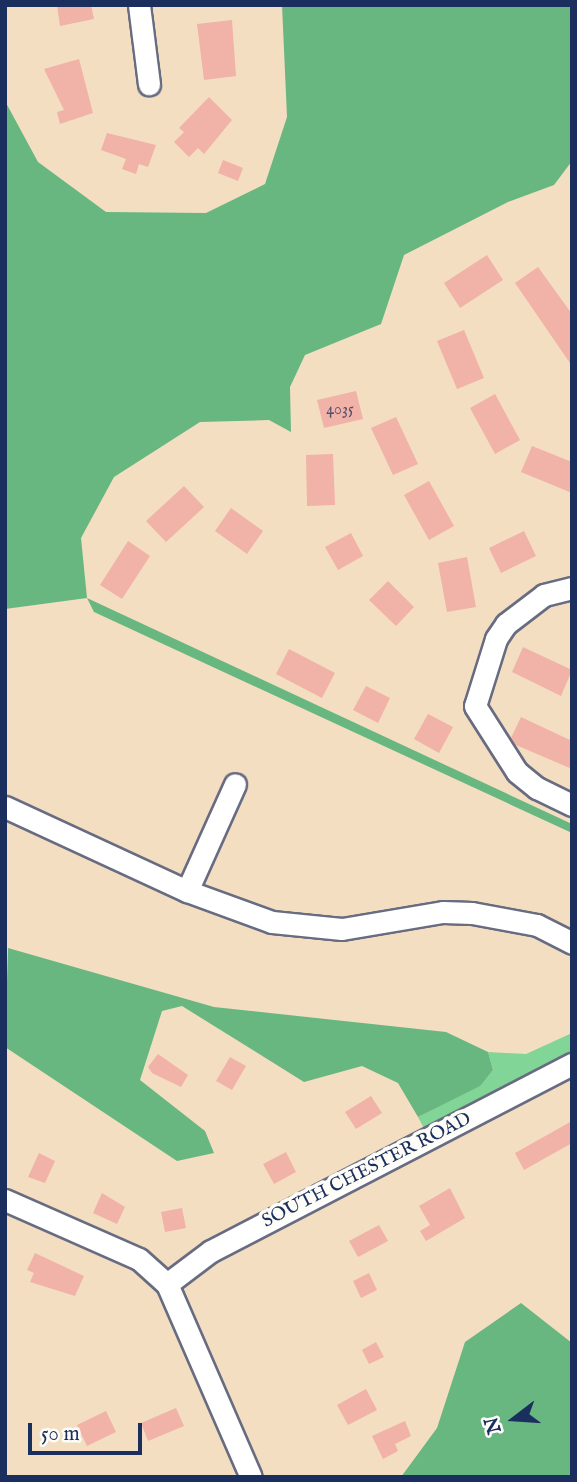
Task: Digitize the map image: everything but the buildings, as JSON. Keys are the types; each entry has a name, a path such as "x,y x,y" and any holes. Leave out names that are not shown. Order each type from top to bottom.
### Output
{"street":[{"path":"139,5 149,84"},
{"path":"572,588 544,595 506,624 496,639 475,706 517,772 537,788 572,804"},
{"path":"187,891 235,784"},
{"path":"5,807 187,891 272,922 342,929 443,912 472,912 537,925 572,943"},
{"name":"SOUTH CHESTER ROAD","path":"167,1284 211,1251 572,1064"},
{"path":"5,1200 138,1259 167,1284 251,1477"}],"green space":[{"path":"282,5 572,5 572,161 554,185 508,202 404,255 381,324 305,355 290,387 291,432 269,420 200,422 114,477 81,538 87,598 5,609 5,101 38,162 106,212 206,213 265,184 287,117"},
{"path":"87,598 572,824 572,833 94,612"},
{"path":"8,948 214,1007 446,1032 488,1052 493,1070 480,1086 418,1117 398,1083 362,1066 304,1082 182,1006 162,1011 140,1080 205,1131 214,1153 177,1161 5,1047"},
{"path":"572,1033 572,1058 427,1134 418,1117 480,1085 493,1070 488,1052 526,1054"},
{"path":"521,1303 572,1343 572,1477 401,1477 437,1428 465,1342"}]}
